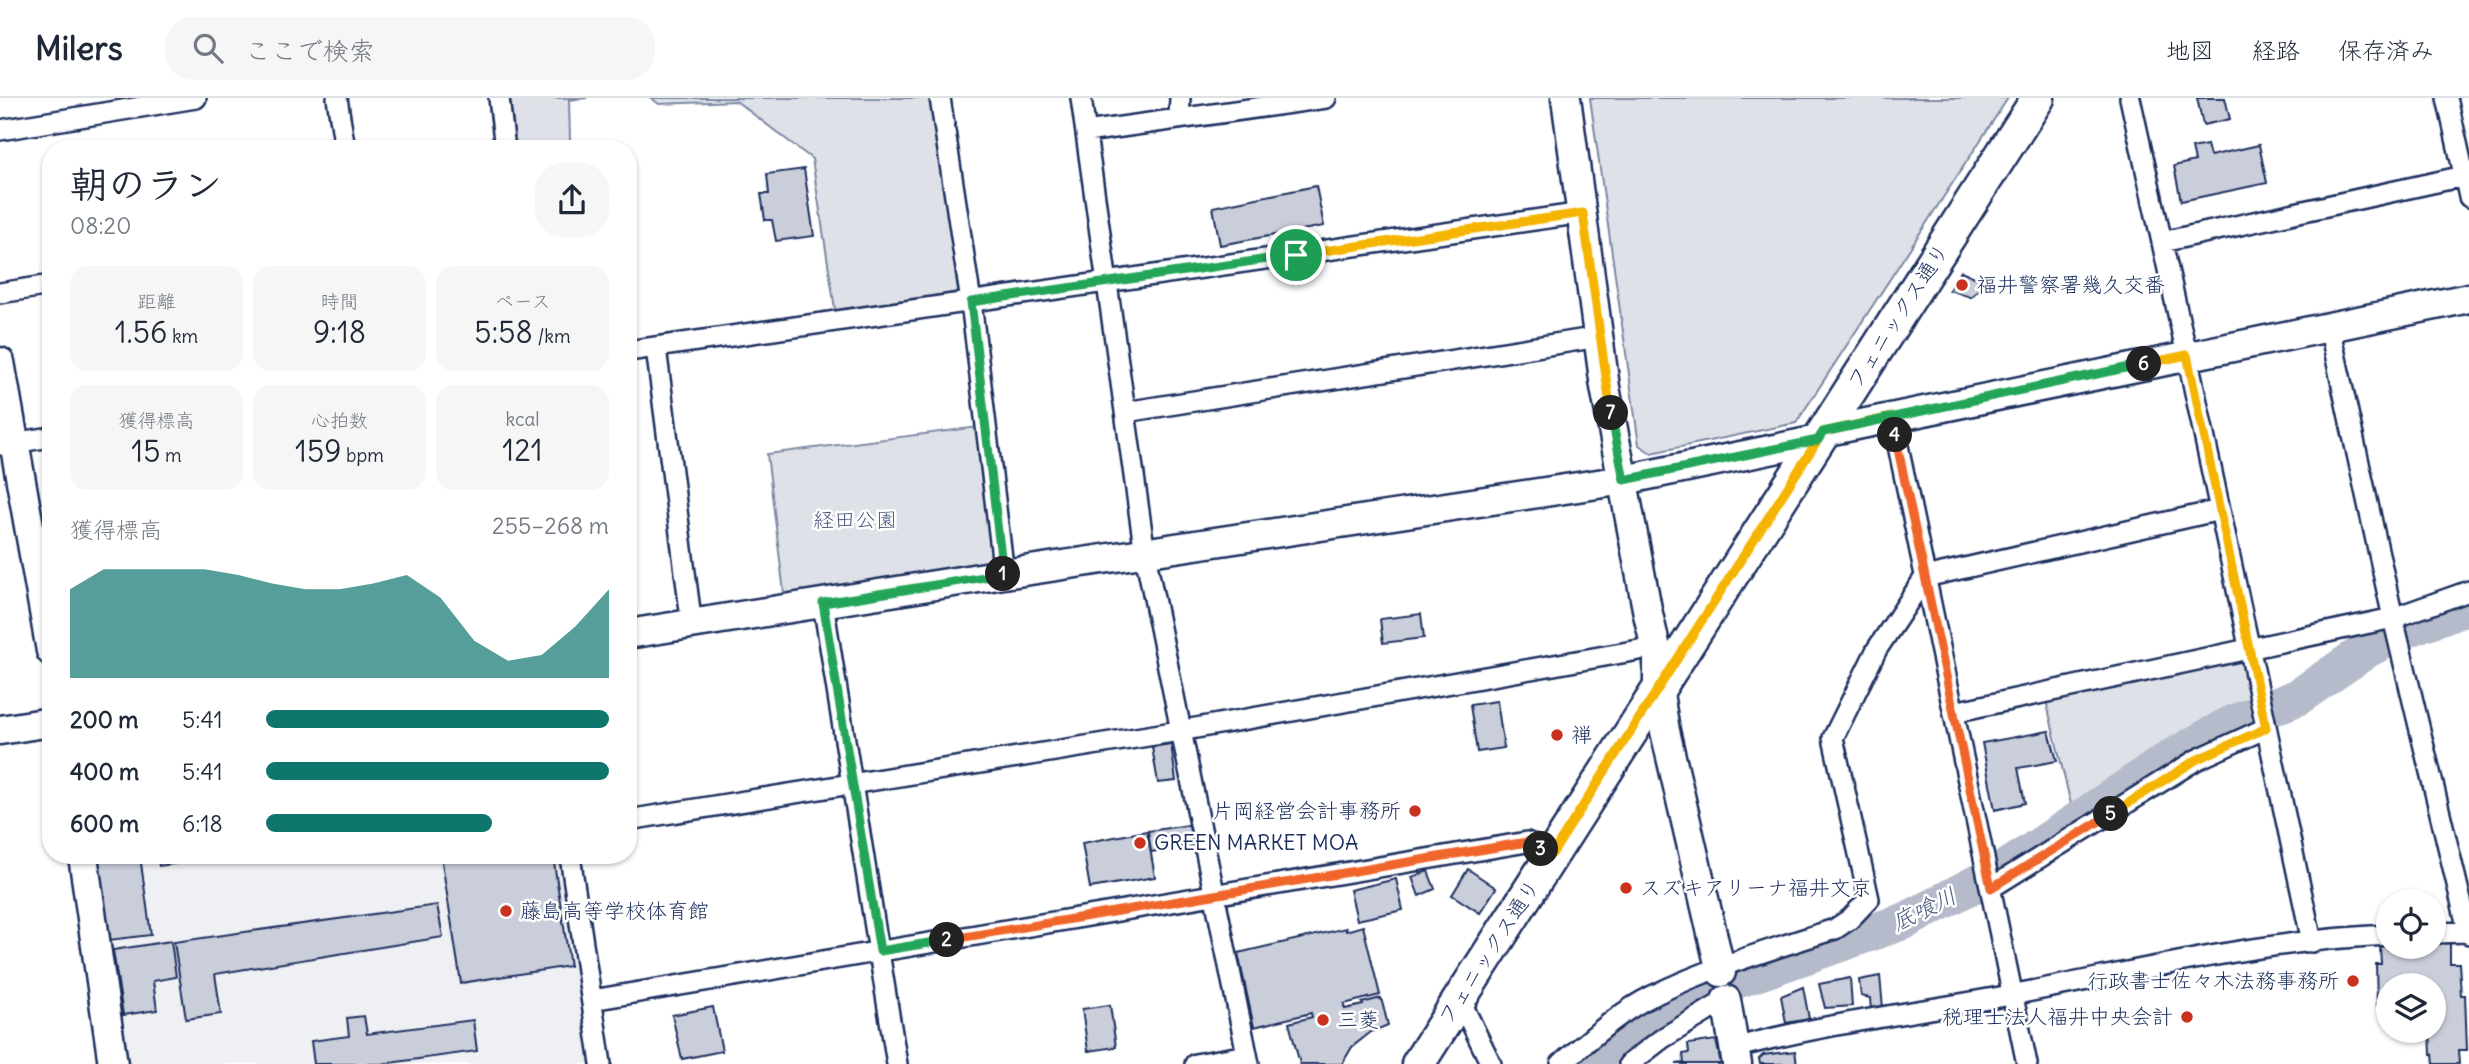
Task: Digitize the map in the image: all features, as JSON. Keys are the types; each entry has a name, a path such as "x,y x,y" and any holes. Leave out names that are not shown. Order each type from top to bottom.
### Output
{"main road":[{"name":"フェニックス通り","path":"1418,1064 2038,98"}],"street":[{"path":"0,130 196,98"},
{"path":"337,98 344,140"},
{"path":"499,98 504,140"},
{"path":"940,98 971,302 1004,574"},
{"path":"1081,98 1145,554 1248,1059 1195,1064"},
{"path":"1179,118 1180,98"},
{"path":"1086,132 1326,98"},
{"path":"1566,98 1605,387 1658,657 1658,687 1665,731 1720,969"},
{"path":"2130,98 2312,943"},
{"path":"2447,98 2469,197"},
{"path":"2162,242 2464,176"},
{"path":"637,350 1583,213"},
{"path":"0,293 42,286"},
{"path":"637,633 1624,480 1892,417 2469,298"},
{"path":"2329,326 2394,622 2469,933 2446,933"},
{"path":"1125,412 1599,337"},
{"path":"656,348 692,626"},
{"path":"0,362 7,444 42,609"},
{"path":"1892,417 2027,1064"},
{"path":"7,444 42,438"},
{"path":"1561,1064 1611,1021 1651,997 1720,969 1835,929 1850,919 1868,900 1833,738 1877,649 1925,577 2220,510"},
{"path":"1954,712 2249,648 2394,622 2469,591"},
{"path":"823,603 897,1064"},
{"path":"637,819 1179,731 1656,647"},
{"path":"1991,888 2264,719"},
{"path":"0,730 42,723"},
{"path":"592,1000 1527,842 1552,854"},
{"path":"84,864 113,1064"},
{"path":"571,864 601,1064"},
{"path":"1629,1064 1662,1038 1726,1000 1735,1056 1807,1030 2013,995 2215,956 2376,936"},
{"path":"1459,998 1490,1064"}],"shaded area":[{"path":"94,864 563,864 593,1064 125,1064"}],"green space":[{"path":"495,98 587,98 569,100 570,140 503,140"},
{"path":"651,98 940,98 968,302 837,322 812,159 736,101 659,104"},
{"path":"1590,98 2008,98 1796,423 1651,453 1639,445"},
{"name":"経田公園","path":"986,426 1004,574 786,609 767,454"},
{"path":"2249,648 2262,708 2073,813 2044,692"}],"building":[{"path":"2197,98 2225,98 2230,119 2203,125"},
{"path":"2207,145 2210,156 2259,145 2267,183 2181,201 2174,166 2195,161 2192,148"},
{"path":"804,169 814,236 776,241 772,220 765,220 761,194 769,194 767,174"},
{"path":"1316,186 1324,226 1220,245 1213,207"},
{"path":"1961,271 1986,282 1971,297 1949,290"},
{"path":"1421,614 1424,638 1383,643 1380,619"},
{"path":"1497,701 1504,748 1477,752 1470,705"},
{"path":"2049,731 2057,761 2018,768 2025,803 1995,810 1982,743"},
{"path":"1171,744 1176,781 1158,783 1152,747"},
{"path":"1189,825 1192,845 1151,852 1148,831"},
{"path":"1147,831 1155,877 1090,888 1082,843"},
{"path":"98,864 141,864 151,935 109,940"},
{"name":"藤島高等学校体育館","path":"442,864 554,864 570,966 461,983"},
{"path":"1468,869 1496,888 1480,913 1452,895"},
{"path":"1428,871 1435,889 1419,896 1412,877"},
{"path":"1396,879 1403,910 1357,920 1350,890"},
{"path":"437,905 443,937 215,974 221,1014 186,1019 174,942"},
{"path":"1363,926 1380,995 1344,1006 1345,1009 1381,998 1388,1025 1371,1032 1352,1047 1342,1064 1300,1064 1289,1023 1312,1017 1311,1013 1254,1027 1238,953"},
{"path":"171,941 176,977 153,981 157,1010 123,1015 113,950"},
{"path":"2446,943 2450,943 2450,963 2459,963 2461,995 2465,995 2467,1050 2458,1050 2459,1064 2434,1064 2431,1054 2431,1043 2446,1043 2446,973 2376,973 2376,964 2381,964 2381,959 2446,959"},
{"path":"1880,976 1883,1008 1871,1010 1870,998 1861,996 1859,980"},
{"path":"1850,978 1852,1006 1825,1008 1819,984"},
{"path":"1803,987 1809,1019 1786,1023 1781,996"},
{"path":"1110,1005 1116,1047 1088,1051 1082,1009"},
{"path":"713,1007 722,1051 682,1059 672,1015"},
{"path":"364,1016 367,1034 473,1020 477,1051 382,1064 314,1064 311,1041 349,1036 347,1018"},
{"path":"1716,1040 1721,1064 1676,1064 1684,1063 1683,1054 1689,1053 1688,1044"},
{"path":"1795,1051 1797,1064 1760,1064 1759,1059 1763,1055"}],"waterway":[{"name":"底喰川","path":"1586,1064 1649,1019 1709,990 1907,920 2011,865 2172,757 2227,726 2298,697 2368,649 2407,629 2469,606"}],"place":[{"name":"福井警察署幾久交番","path":"1962,285"},
{"name":"禅","path":"1557,735"},
{"name":"片岡経営会計事務所","path":"1415,811"},
{"name":"GREEN MARKET MOA","path":"1140,843"},
{"name":"スズキアリーナ福井文京","path":"1626,888"},
{"name":"藤島高等学校体育館","path":"506,911"},
{"name":"行政書士佐々木法務事務所","path":"2353,981"},
{"name":"税理士法人福井中央会計","path":"2187,1017"},
{"name":"三菱","path":"1323,1020"}],"route":[{"path":"1296,255 971,302 1004,574 823,603 880,951 1527,842 1552,854 1658,687 1781,499 1823,432 1892,417 1991,888 2196,760 2266,728 2187,355 1868,422 1823,432 1818,440 1624,480 1605,387 1583,213 1296,255"}]}
